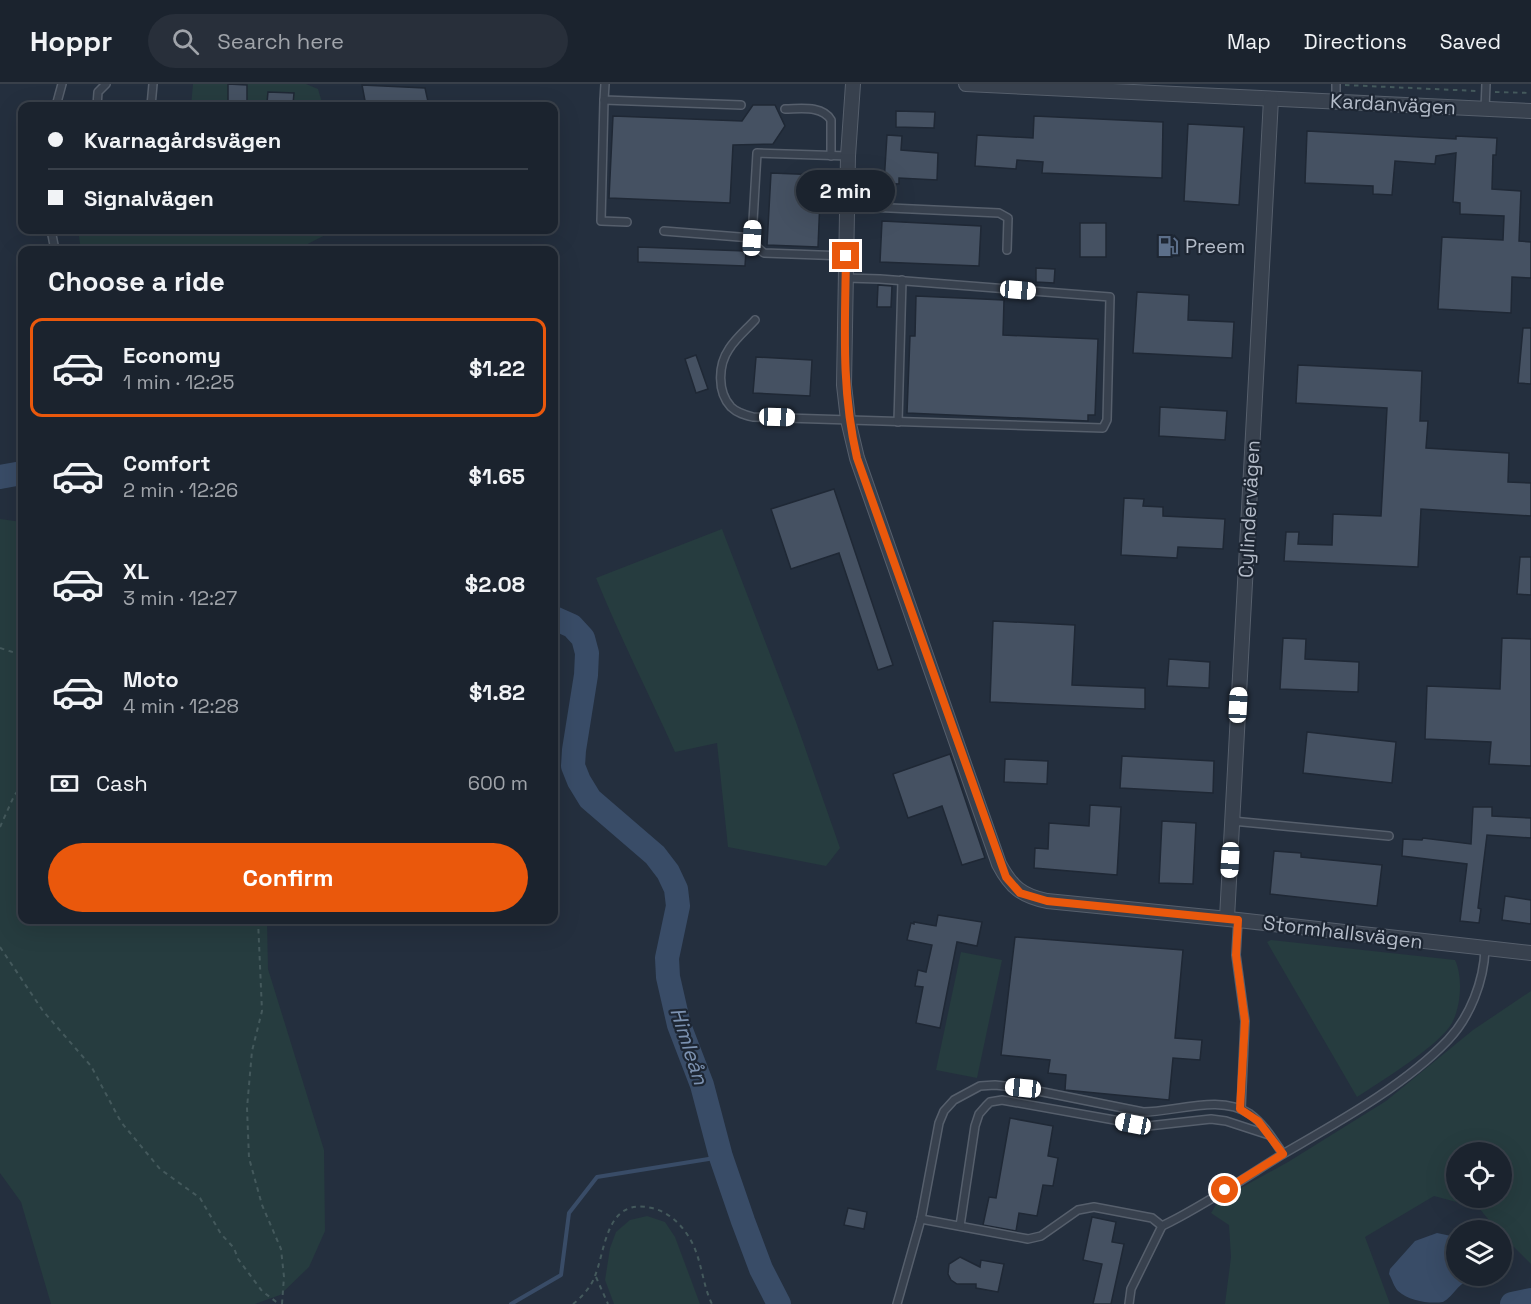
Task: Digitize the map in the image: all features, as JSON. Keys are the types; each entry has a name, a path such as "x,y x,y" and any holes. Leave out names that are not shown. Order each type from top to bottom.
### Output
{"street":[{"path":"848,420 844,385 848,156 853,84"},
{"name":"Kardanvägen","path":"966,84 1065,86 1271,99 1531,111"},
{"name":"Cylindervägen","path":"1233,919 1232,821 1271,99"},
{"name":"Stormhallsvägen","path":"848,420 864,480 995,854 1014,888 1032,898 1047,901 1233,919 1531,953"}],"lane":[{"path":"57,102 62,84"},
{"path":"97,102 98,92 106,84"},
{"path":"151,102 153,84"},
{"path":"605,84 601,221 627,222"},
{"path":"1336,84 1336,102"},
{"path":"1485,109 1486,88"},
{"path":"604,100 741,105"},
{"path":"785,109 819,110 828,116 831,120 831,156"},
{"path":"846,256 764,253 752,238 757,153 848,156"},
{"path":"847,206 999,213 1008,218 1007,250"},
{"path":"664,231 752,238"},
{"path":"755,320 729,348 720,370 721,382 731,407 740,413 753,417 1103,428 1107,420 1110,297 902,280 846,278"},
{"path":"898,422 902,280"},
{"path":"1232,821 1389,836"},
{"path":"1233,919 1245,1021 1240,1109"},
{"path":"1129,1304 1131,1289 1162,1226 1198,1207 1356,1112 1448,1040 1464,1019 1479,987 1485,962 1485,949"},
{"path":"897,1304 921,1219 939,1123 944,1111 954,1100 980,1086 1023,1088 1143,1112 1162,1112 1209,1105 1240,1109 1258,1121 1283,1154"},
{"path":"960,1226 975,1126 979,1114 990,1102 1002,1100 1148,1126 1210,1119 1226,1121 1269,1135"},
{"path":"921,1219 1028,1239 1041,1236 1078,1210 1094,1207 1152,1218 1162,1226"}],"path":[{"path":"1336,84 1486,88 1531,93"},
{"path":"0,648 18,654"},
{"path":"0,827 18,790"},
{"path":"0,947 43,1011 91,1066 121,1122 160,1169 200,1198 221,1234 234,1248 238,1258 262,1292 281,1304 284,1277 281,1249 262,1205 249,1158 247,1108 252,1051 262,1011 258,924"},
{"path":"573,1304 585,1293 595,1276 604,1237 614,1221 636,1208 655,1209 677,1222 692,1241 712,1304"},
{"path":"595,1276 608,1304"}],"green space":[{"path":"193,84 306,84 318,89 322,102 191,102"},
{"path":"79,234 327,234 304,246 80,246"},
{"path":"0,519 18,521 18,924 267,924 268,969 324,1150 325,1231 309,1267 280,1295 255,1304 51,1304 21,1202 0,1173"},
{"path":"722,529 796,722 840,848 826,866 728,847 717,743 675,752 596,578"},
{"path":"1271,940 1455,960 1460,983 1459,1000 1452,1023 1422,1053 1357,1097 1267,942"},
{"path":"961,952 1002,960 977,1078 936,1070"},
{"path":"1531,991 1531,1264 1512,1245 1512,1220 1489,1220 1479,1208 1512,1208 1512,1142 1446,1142 1446,1199 1434,1196 1365,1237 1390,1304 1225,1304 1231,1257 1229,1225 1211,1213 1219,1200 1288,1162 1386,1101 1473,1030"},
{"path":"647,1216 665,1222 675,1237 700,1304 614,1304 605,1280 610,1248 616,1232 630,1220"}],"water":[{"path":"1437,1233 1446,1235 1446,1286 1460,1286 1443,1302 1432,1303 1408,1297 1398,1291 1389,1274 1390,1269 1415,1241"}],"building":[{"path":"228,84 247,85 247,102 228,101"},
{"path":"362,85 425,88 428,102 365,102"},
{"path":"268,92 294,93 293,102 267,102"},
{"path":"753,105 775,105 785,126 773,144 733,145 730,203 609,198 613,116 742,121"},
{"path":"896,111 935,112 934,128 896,127"},
{"path":"1034,116 1163,122 1162,178 1042,173 1043,162 1017,160 1016,169 975,166 977,135 1033,138"},
{"path":"1188,124 1244,127 1239,205 1184,201"},
{"path":"1307,131 1456,139 1456,136 1497,138 1496,155 1493,155 1492,189 1521,191 1519,241 1531,242 1531,278 1512,277 1511,313 1438,309 1442,237 1503,240 1504,216 1460,214 1460,203 1453,202 1456,153 1436,156 1435,164 1395,161 1392,195 1373,194 1373,186 1305,183"},
{"path":"887,135 902,136 901,150 938,153 937,180 899,178 899,184 884,183"},
{"path":"771,173 821,175 818,247 767,245"},
{"path":"882,221 981,226 979,266 880,262"},
{"path":"1080,223 1106,223 1106,257 1080,257"},
{"path":"638,247 746,251 745,266 638,262"},
{"path":"1036,268 1055,269 1054,283 1036,282"},
{"path":"878,285 892,286 891,307 877,307"},
{"path":"1137,292 1189,295 1188,320 1234,322 1232,358 1133,353"},
{"path":"916,296 1004,300 1003,335 1098,339 1095,415 1088,415 1088,421 907,413 910,336 915,336"},
{"path":"1523,328 1531,328 1531,384 1518,383"},
{"path":"696,355 708,389 696,393 685,359"},
{"path":"756,357 812,360 810,396 753,393"},
{"path":"1298,365 1422,371 1420,421 1428,421 1426,448 1509,453 1508,482 1531,483 1531,516 1421,509 1418,567 1284,561 1286,532 1299,532 1298,544 1332,545 1333,514 1381,516 1387,408 1296,403"},
{"path":"1160,407 1227,411 1225,440 1159,436"},
{"path":"834,489 893,665 878,670 839,553 791,569 771,509"},
{"path":"1124,498 1144,499 1143,506 1163,507 1163,516 1225,519 1223,549 1178,547 1177,558 1121,555"},
{"path":"1520,557 1531,557 1531,595 1517,594"},
{"path":"993,621 1075,625 1072,685 1145,688 1145,709 990,702"},
{"path":"1283,638 1306,639 1305,659 1359,662 1358,692 1280,689"},
{"path":"1502,638 1531,639 1531,766 1489,764 1491,742 1425,739 1427,686 1500,689"},
{"path":"1169,659 1210,662 1209,688 1167,686"},
{"path":"1307,732 1396,742 1392,783 1303,773"},
{"path":"950,754 985,858 962,865 942,806 908,818 893,774"},
{"path":"1122,756 1214,761 1213,793 1120,788"},
{"path":"1005,759 1048,761 1047,784 1004,782"},
{"path":"1090,805 1121,807 1117,875 1034,868 1035,848 1048,849 1049,823 1089,826"},
{"path":"1473,807 1492,807 1492,816 1531,818 1531,838 1487,835 1478,908 1481,909 1479,923 1460,921 1467,864 1402,856 1403,839 1422,840 1423,838 1471,844"},
{"path":"1162,821 1196,823 1193,884 1159,883"},
{"path":"1274,851 1301,853 1301,857 1382,865 1377,906 1270,894"},
{"path":"1505,896 1531,900 1531,924 1502,920"},
{"path":"938,915 982,922 977,946 957,942 940,1028 916,1023 923,987 915,986 918,970 926,972 932,945 907,940 911,923 936,926"},
{"path":"1015,937 1183,950 1175,1038 1202,1040 1200,1060 1173,1058 1169,1100 1065,1090 1066,1075 1048,1073 1050,1060 1001,1055"},
{"path":"1010,1118 1053,1126 1048,1156 1058,1158 1053,1186 1043,1185 1037,1216 1019,1213 1016,1231 983,1225 989,1197 996,1198"},
{"path":"848,1208 867,1212 864,1229 844,1225"},
{"path":"1092,1217 1116,1222 1112,1242 1124,1244 1111,1304 1093,1304 1102,1264 1083,1260"},
{"path":"960,1257 980,1267 981,1260 1004,1264 998,1292 976,1288 976,1284 957,1284 951,1280 948,1274 949,1264"}],"waterway":[{"name":"Himleån","path":"0,477 18,474"},
{"name":"Himleån","path":"558,620 572,626 583,638 587,653 573,766 590,799 655,855 668,872 676,889 678,906 667,958 668,977 679,1025 702,1085 721,1157 743,1221 761,1269 779,1304"},
{"path":"511,1304 561,1275 569,1213 597,1177 721,1157"},
{"name":"Himleån","path":"1512,1304 1531,1300"}],"place":[{"name":"Preem","path":"1168,246"}],"route":[{"path":"846,256 844,385 848,420 857,458 999,864 1006,877 1020,893 1047,901 1238,920 1236,955 1245,1021 1240,1109 1258,1121 1283,1154 1225,1190"}]}
